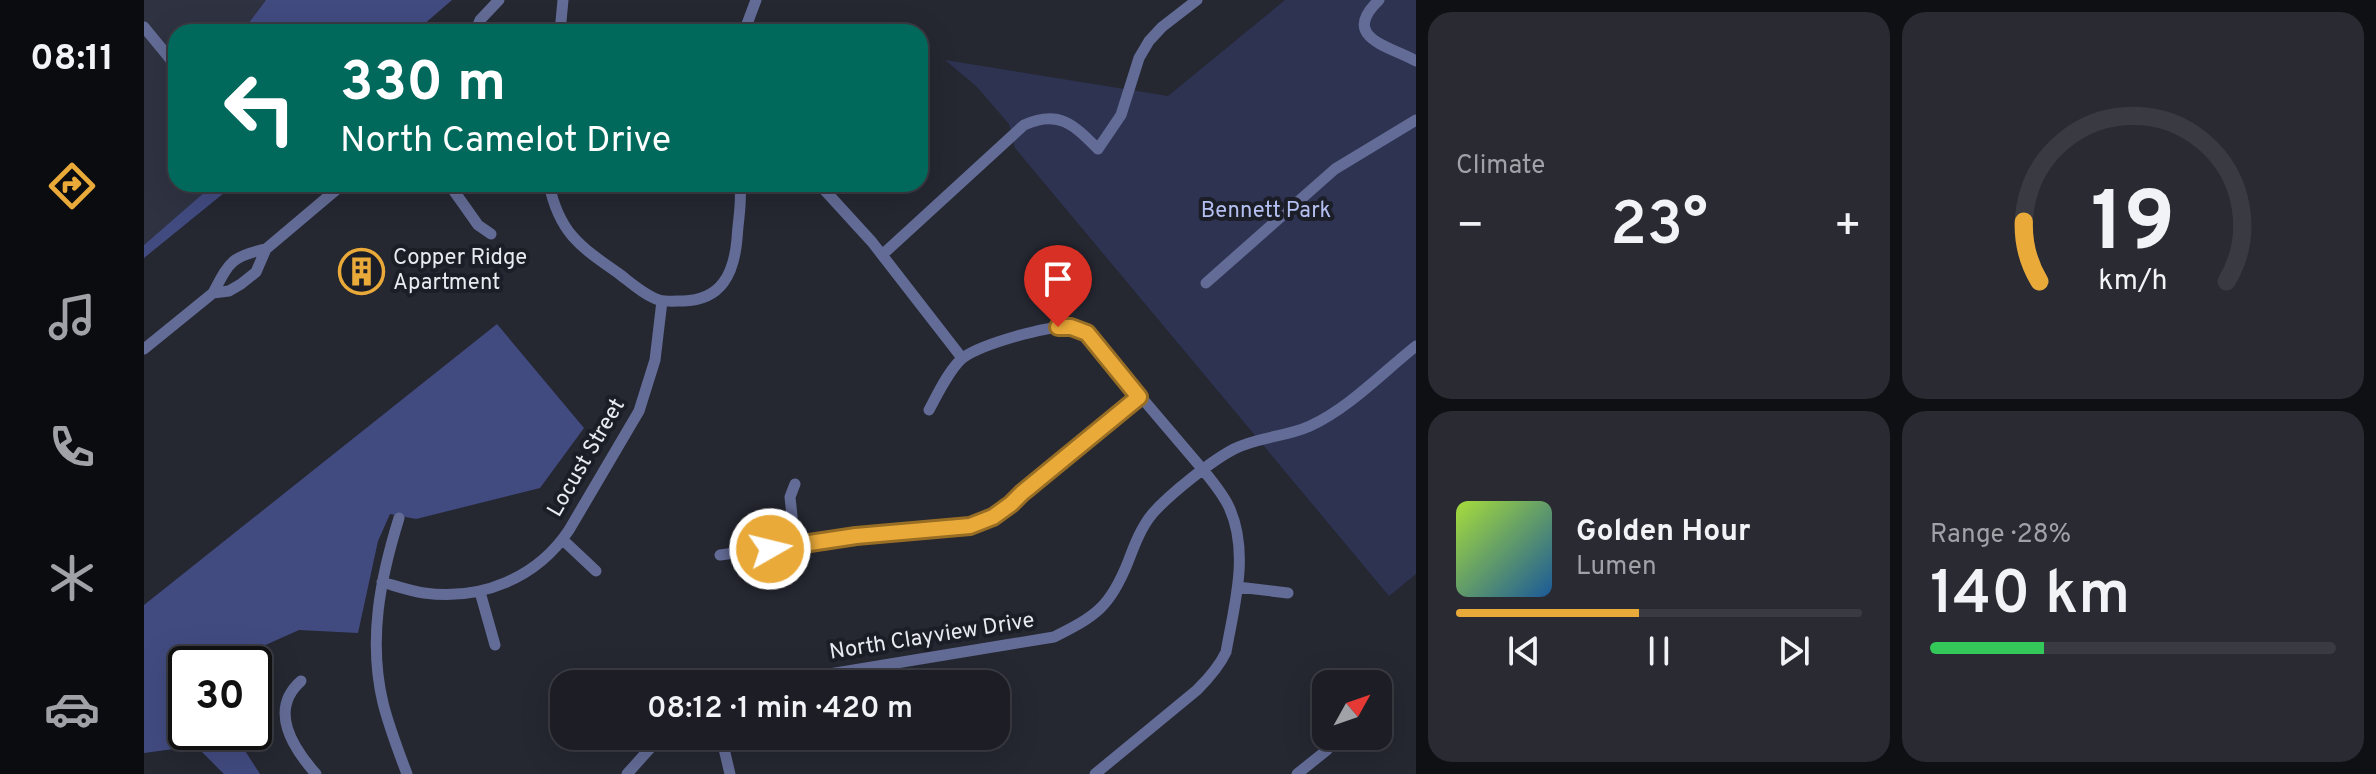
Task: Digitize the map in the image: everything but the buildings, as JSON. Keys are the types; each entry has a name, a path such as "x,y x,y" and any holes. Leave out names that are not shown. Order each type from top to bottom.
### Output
{"street":[{"path":"478,24 499,0"},
{"path":"561,24 563,0"},
{"path":"747,24 756,0"},
{"path":"882,255 1024,125 1039,119 1061,120 1078,128 1098,149 1121,115 1139,58 1149,41 1197,0"},
{"path":"1379,0 1366,16 1368,37 1416,61"},
{"path":"144,27 168,56"},
{"path":"1206,283 1335,169 1416,120"},
{"path":"144,349 213,293 226,267 237,257 266,249 334,192"},
{"path":"455,192 478,225 491,234"},
{"path":"551,192 559,218 581,245 662,301 698,299 710,295 726,279 735,258 740,192"},
{"path":"826,192 882,255 962,358"},
{"path":"213,293 229,291 256,272 266,249"},
{"name":"Locust Street","path":"382,582 430,594 480,592 504,585 522,575 563,540 639,411 655,360 662,301"},
{"path":"929,410 962,358 1001,341 1058,327 1071,327 1090,337 1221,492 1233,519 1238,543 1238,587 1226,652 1211,676 1095,774"},
{"name":"North Clayview Drive","path":"854,670 1054,637 1088,620 1108,602 1152,515 1180,487 1234,449 1308,428 1340,409 1416,346"},
{"path":"720,555 856,536 970,526 993,517 1011,504 1139,397"},
{"path":"795,484 790,497 795,545"},
{"path":"399,518 382,582 376,641 379,680 388,723 407,774"},
{"name":"Locust Street","path":"563,540 596,571"},
{"path":"1238,587 1288,593"},
{"path":"480,592 495,645"},
{"path":"301,681 289,693 286,724 296,748 316,774"},
{"path":"627,774 648,750"},
{"path":"724,750 730,774"},
{"path":"1297,774 1327,750"}],"shaded area":[{"path":"144,0 266,0 248,24 168,24 168,192 205,192 144,245"},
{"path":"266,0 452,0 424,24 248,24"},
{"path":"205,192 225,192 144,258 144,245"},
{"path":"497,324 584,428 540,488 416,519 390,514 378,541 358,633 299,630 263,646 168,646 168,750 144,753 144,605"},
{"path":"200,750 245,750 260,774 224,774"}],"green space":[{"name":"Bennett Park","path":"1285,0 1416,0 1416,574 1389,596 1015,148 1009,124 976,86 945,60 1168,96"}],"place":[{"name":"Copper Ridge Apartment","path":"362,271"}],"route":[{"path":"770,549 856,536 970,526 1007,508 1139,397 1087,333 1071,327 1058,327"}]}
